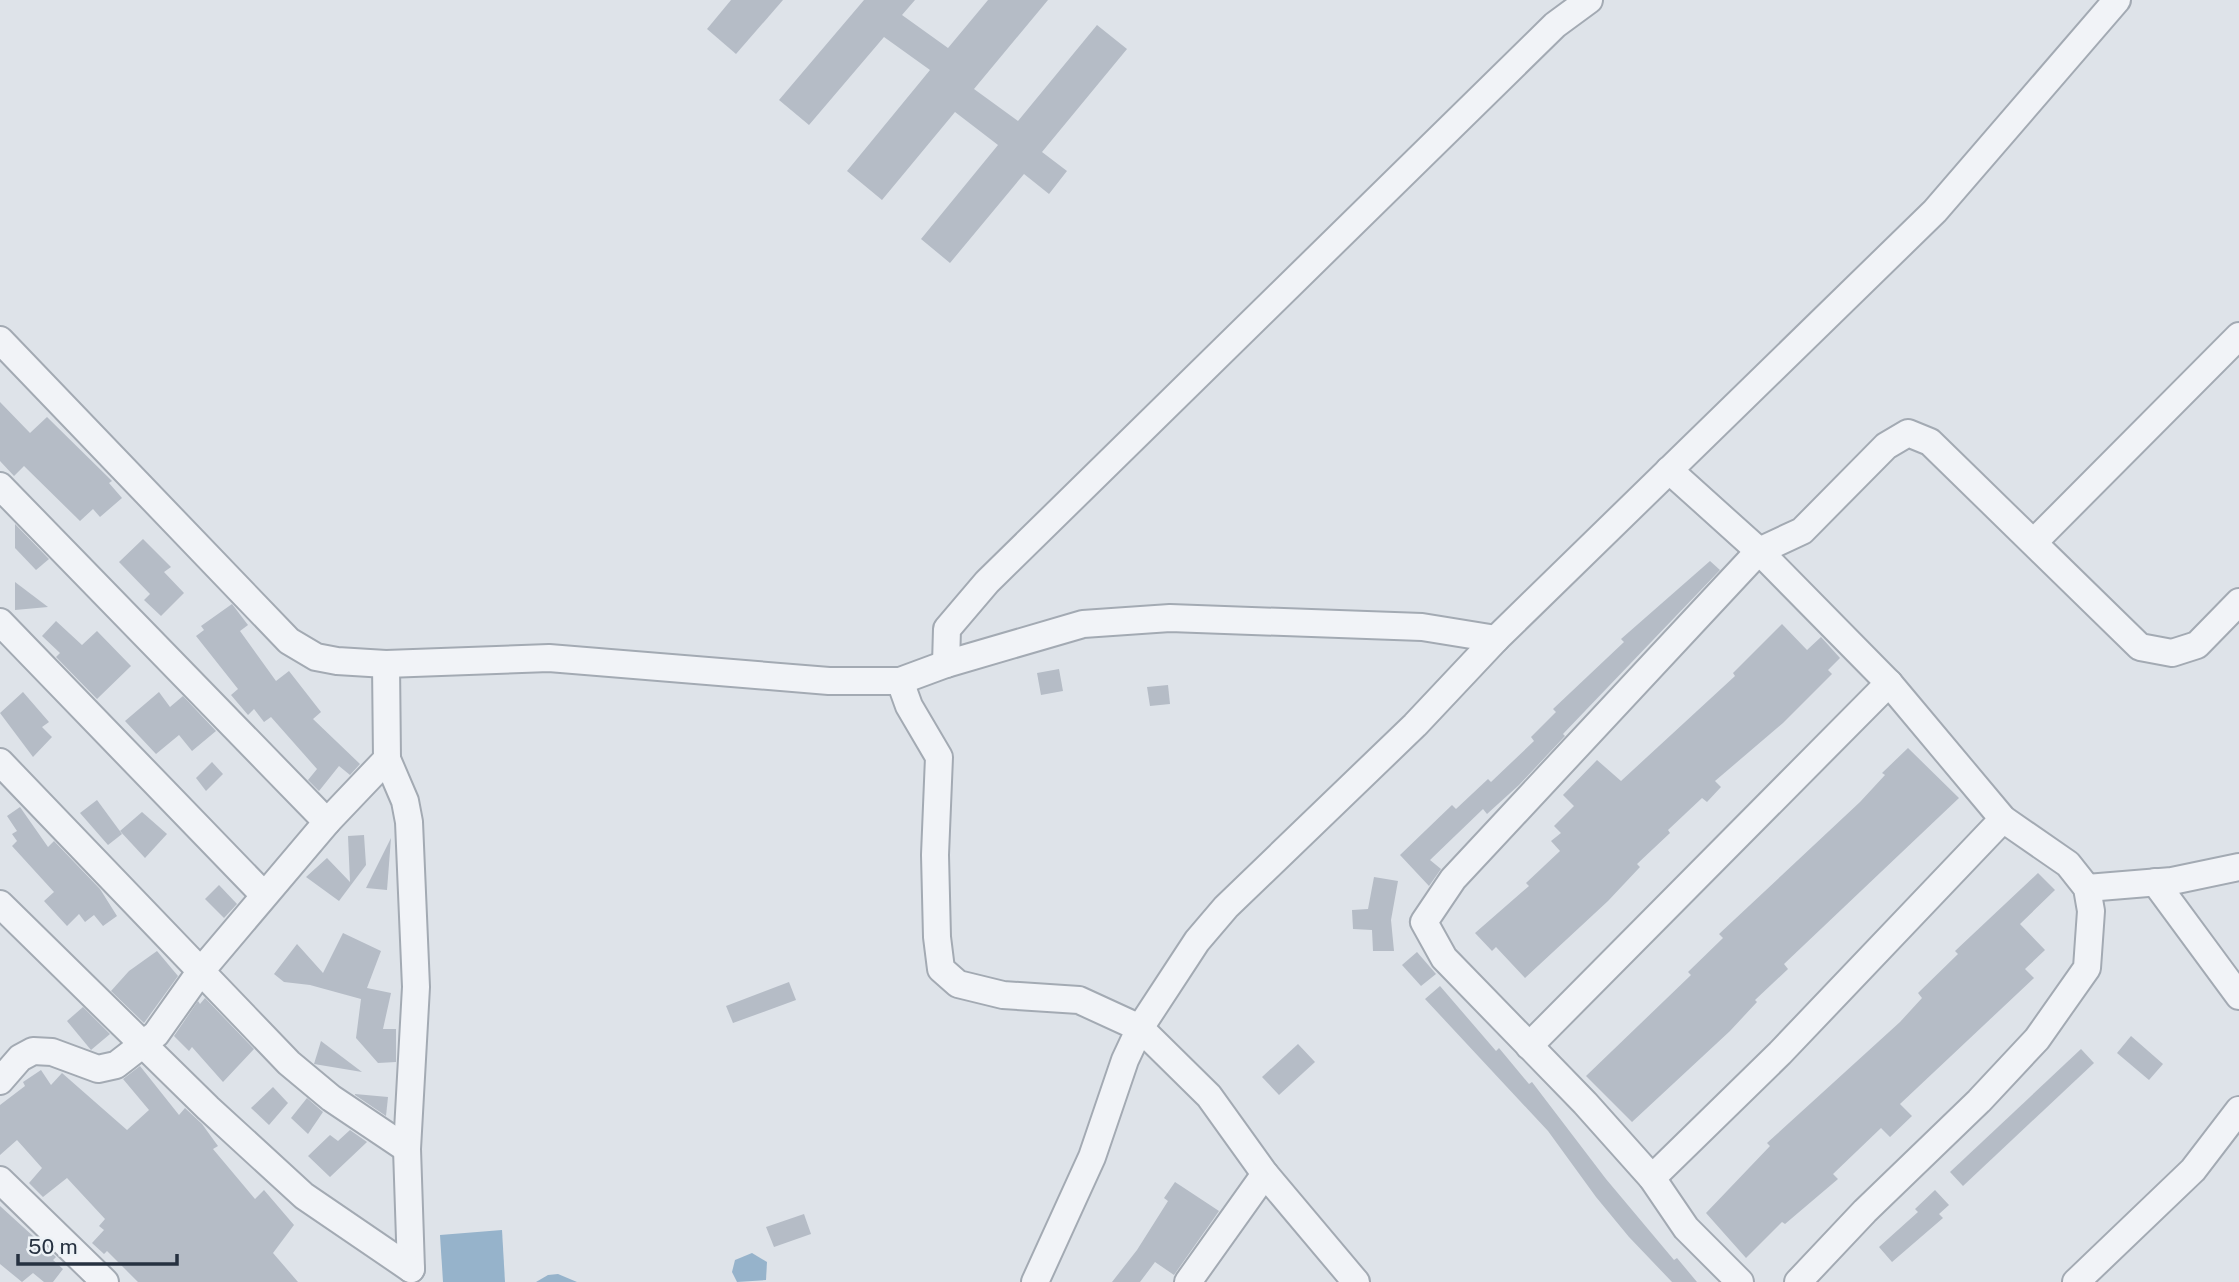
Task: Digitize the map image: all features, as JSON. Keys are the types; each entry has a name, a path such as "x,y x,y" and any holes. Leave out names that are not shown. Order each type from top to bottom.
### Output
{"street":[{"path":"946,664 947,629 987,582 1545,35 1589,0"},
{"path":"1035,1282 1092,1157 1125,1060 1140,1028 1197,941 1226,907 1415,725 1496,639 1935,211 2117,0"},
{"path":"2035,541 2239,336"},
{"path":"0,340 289,642 316,657 386,664 549,658 829,681 900,681 946,664 1083,624 1170,618 1422,627 1496,639"},
{"path":"1740,1282 1686,1228 1652,1178 1585,1103 1444,958 1424,922 1452,879 1759,551 1802,531 1886,446 1908,433 1930,442 2035,541 2140,647 2172,653 2197,645 2239,602"},
{"path":"1669,470 1759,551 1889,682 2003,819 2068,864 2087,888 2091,930 2087,968 2037,1039 1979,1101 1866,1211 1798,1282"},
{"path":"0,485 327,822"},
{"path":"0,622 264,895"},
{"path":"0,904 304,1196 411,1269 407,1149 416,987 409,822 405,801 387,759 386,664"},
{"path":"900,681 909,706 939,757 934,855 941,969 958,984 1003,995 1079,1000 1140,1028 1209,1096 1265,1174 1356,1282"},
{"path":"1529,1046 1889,682"},
{"path":"0,1081 20,1058 33,1051 52,1052 97,1069 116,1065 144,1044 156,1034 200,972 264,895 327,822 387,759"},
{"path":"0,762 289,1063 331,1098 407,1149"},
{"path":"1652,1178 1780,1053 2003,819"},
{"path":"2087,888 2155,882 2239,867"},
{"path":"2155,882 2239,996"},
{"path":"2076,1282 2193,1170 2239,1110"},
{"path":"1188,1282 1265,1174"},
{"path":"0,1180 87,1276"}],"water":[{"path":"502,1230 505,1282 443,1282 440,1235"},
{"path":"752,1253 767,1262 766,1280 737,1282 732,1272 735,1260"},
{"path":"558,1274 577,1282 536,1282 548,1275"}],"building":[{"path":"731,0 783,0 736,54 707,29"},
{"path":"864,0 915,0 902,15 948,48 988,0 1048,0 974,89 1018,121 1097,25 1127,49 1042,152 1067,171 1049,194 1024,174 950,263 921,239 998,145 955,112 882,200 847,171 930,70 884,37 809,125 779,100"},
{"path":"0,402 30,433 47,417 112,481 109,483 122,498 100,517 93,509 80,521 24,466 14,476 0,461"},
{"path":"15,524 49,559 36,570 15,548"},
{"path":"143,539 171,567 164,572 184,593 161,616 144,600 150,594 119,562"},
{"path":"1710,561 1720,570 1563,734 1565,736 1519,785 1487,814 1483,809 1430,860 1441,869 1429,886 1400,855 1452,805 1456,809 1488,779 1491,782 1534,741 1531,737 1556,712 1553,709 1624,642 1621,639"},
{"path":"15,582 48,607 15,610"},
{"path":"232,604 248,625 240,631 276,681 289,671 321,712 313,719 360,764 350,775 339,766 319,791 308,780 317,769 271,717 264,722 254,709 248,715 231,695 238,689 196,636 204,630 201,626"},
{"path":"56,621 82,645 97,631 131,666 97,699 56,657 60,653 42,636"},
{"path":"1782,624 1807,650 1821,637 1840,658 1828,670 1832,674 1783,723 1715,781 1721,787 1707,802 1702,798 1668,830 1670,833 1637,864 1640,867 1608,901 1525,978 1496,947 1492,951 1475,933 1529,886 1526,883 1560,851 1551,841 1561,833 1554,826 1574,806 1563,795 1597,760 1621,781 1735,676 1733,673"},
{"path":"1059,669 1063,691 1041,695 1037,673"},
{"path":"1168,685 1170,704 1150,706 1147,687"},
{"path":"23,692 49,722 42,727 52,737 33,757 0,713"},
{"path":"159,692 170,707 183,696 216,731 192,751 179,735 156,754 125,721"},
{"path":"1908,748 1959,798 1784,964 1788,969 1755,1000 1757,1002 1730,1031 1632,1122 1586,1076 1691,975 1688,972 1723,938 1719,934 1860,802 1885,775 1882,773"},
{"path":"212,762 223,774 206,791 196,778"},
{"path":"97,800 122,834 108,845 80,813"},
{"path":"20,807 48,847 54,841 100,889 117,916 103,926 94,915 85,922 79,914 67,926 44,901 54,892 12,846 17,841 12,834 17,831 7,816"},
{"path":"142,812 167,834 145,858 120,831"},
{"path":"364,835 366,865 339,901 306,877 327,858 350,882 348,836"},
{"path":"391,838 387,890 366,888"},
{"path":"2038,873 2055,890 2020,924 2045,950 2025,969 2034,978 1900,1104 1912,1116 1890,1137 1881,1128 1833,1174 1838,1179 1785,1224 1782,1222 1746,1258 1706,1213 1770,1146 1767,1143 1900,1022 1922,998 1918,993 1958,954 1955,951"},
{"path":"1374,877 1398,881 1391,920 1394,951 1373,951 1372,930 1353,929 1352,910 1368,909"},
{"path":"219,885 237,904 224,918 205,899"},
{"path":"343,933 381,951 367,988 391,993 383,1029 396,1029 396,1062 378,1063 356,1038 361,999 310,985 284,982 274,974 297,944 323,973"},
{"path":"157,951 178,976 144,1023 111,991 129,971"},
{"path":"1417,952 1436,974 1421,986 1402,965"},
{"path":"789,982 796,1000 733,1023 726,1006"},
{"path":"1440,986 1496,1051 1499,1048 1529,1084 1532,1082 1606,1179 1674,1260 1677,1258 1697,1282 1672,1282 1629,1237 1548,1131 1425,999"},
{"path":"205,998 254,1049 223,1082 192,1047 189,1051 174,1036 198,1001 200,1004"},
{"path":"83,1007 110,1034 91,1050 67,1021"},
{"path":"2131,1036 2163,1064 2149,1080 2117,1053"},
{"path":"321,1041 362,1072 314,1064"},
{"path":"1298,1044 1315,1062 1279,1095 1262,1077"},
{"path":"2081,1049 2094,1063 1963,1186 1950,1172"},
{"path":"140,1066 179,1115 185,1108 202,1124 218,1146 213,1149 255,1199 264,1190 294,1225 273,1253 298,1282 138,1282 107,1251 104,1254 92,1243 104,1230 99,1226 105,1219 67,1178 43,1197 29,1183 42,1168 17,1140 0,1155 0,1105 25,1086 23,1082 41,1070 51,1085 62,1073 127,1130 149,1110 123,1079"},
{"path":"273,1087 288,1103 269,1125 251,1108"},
{"path":"355,1095 388,1097 386,1116"},
{"path":"307,1098 323,1112 308,1134 291,1118"},
{"path":"350,1130 367,1142 330,1177 308,1156 330,1135 338,1141"},
{"path":"1175,1182 1219,1211 1174,1275 1155,1262 1140,1282 1112,1282 1137,1250 1168,1201 1164,1198"},
{"path":"1935,1190 1949,1205 1939,1214 1943,1218 1892,1262 1879,1247 1918,1212 1915,1209"},
{"path":"0,1206 56,1257 53,1260 63,1269 53,1282 44,1282 33,1273 22,1282 0,1264"},
{"path":"804,1214 811,1234 774,1247 766,1227"}]}
